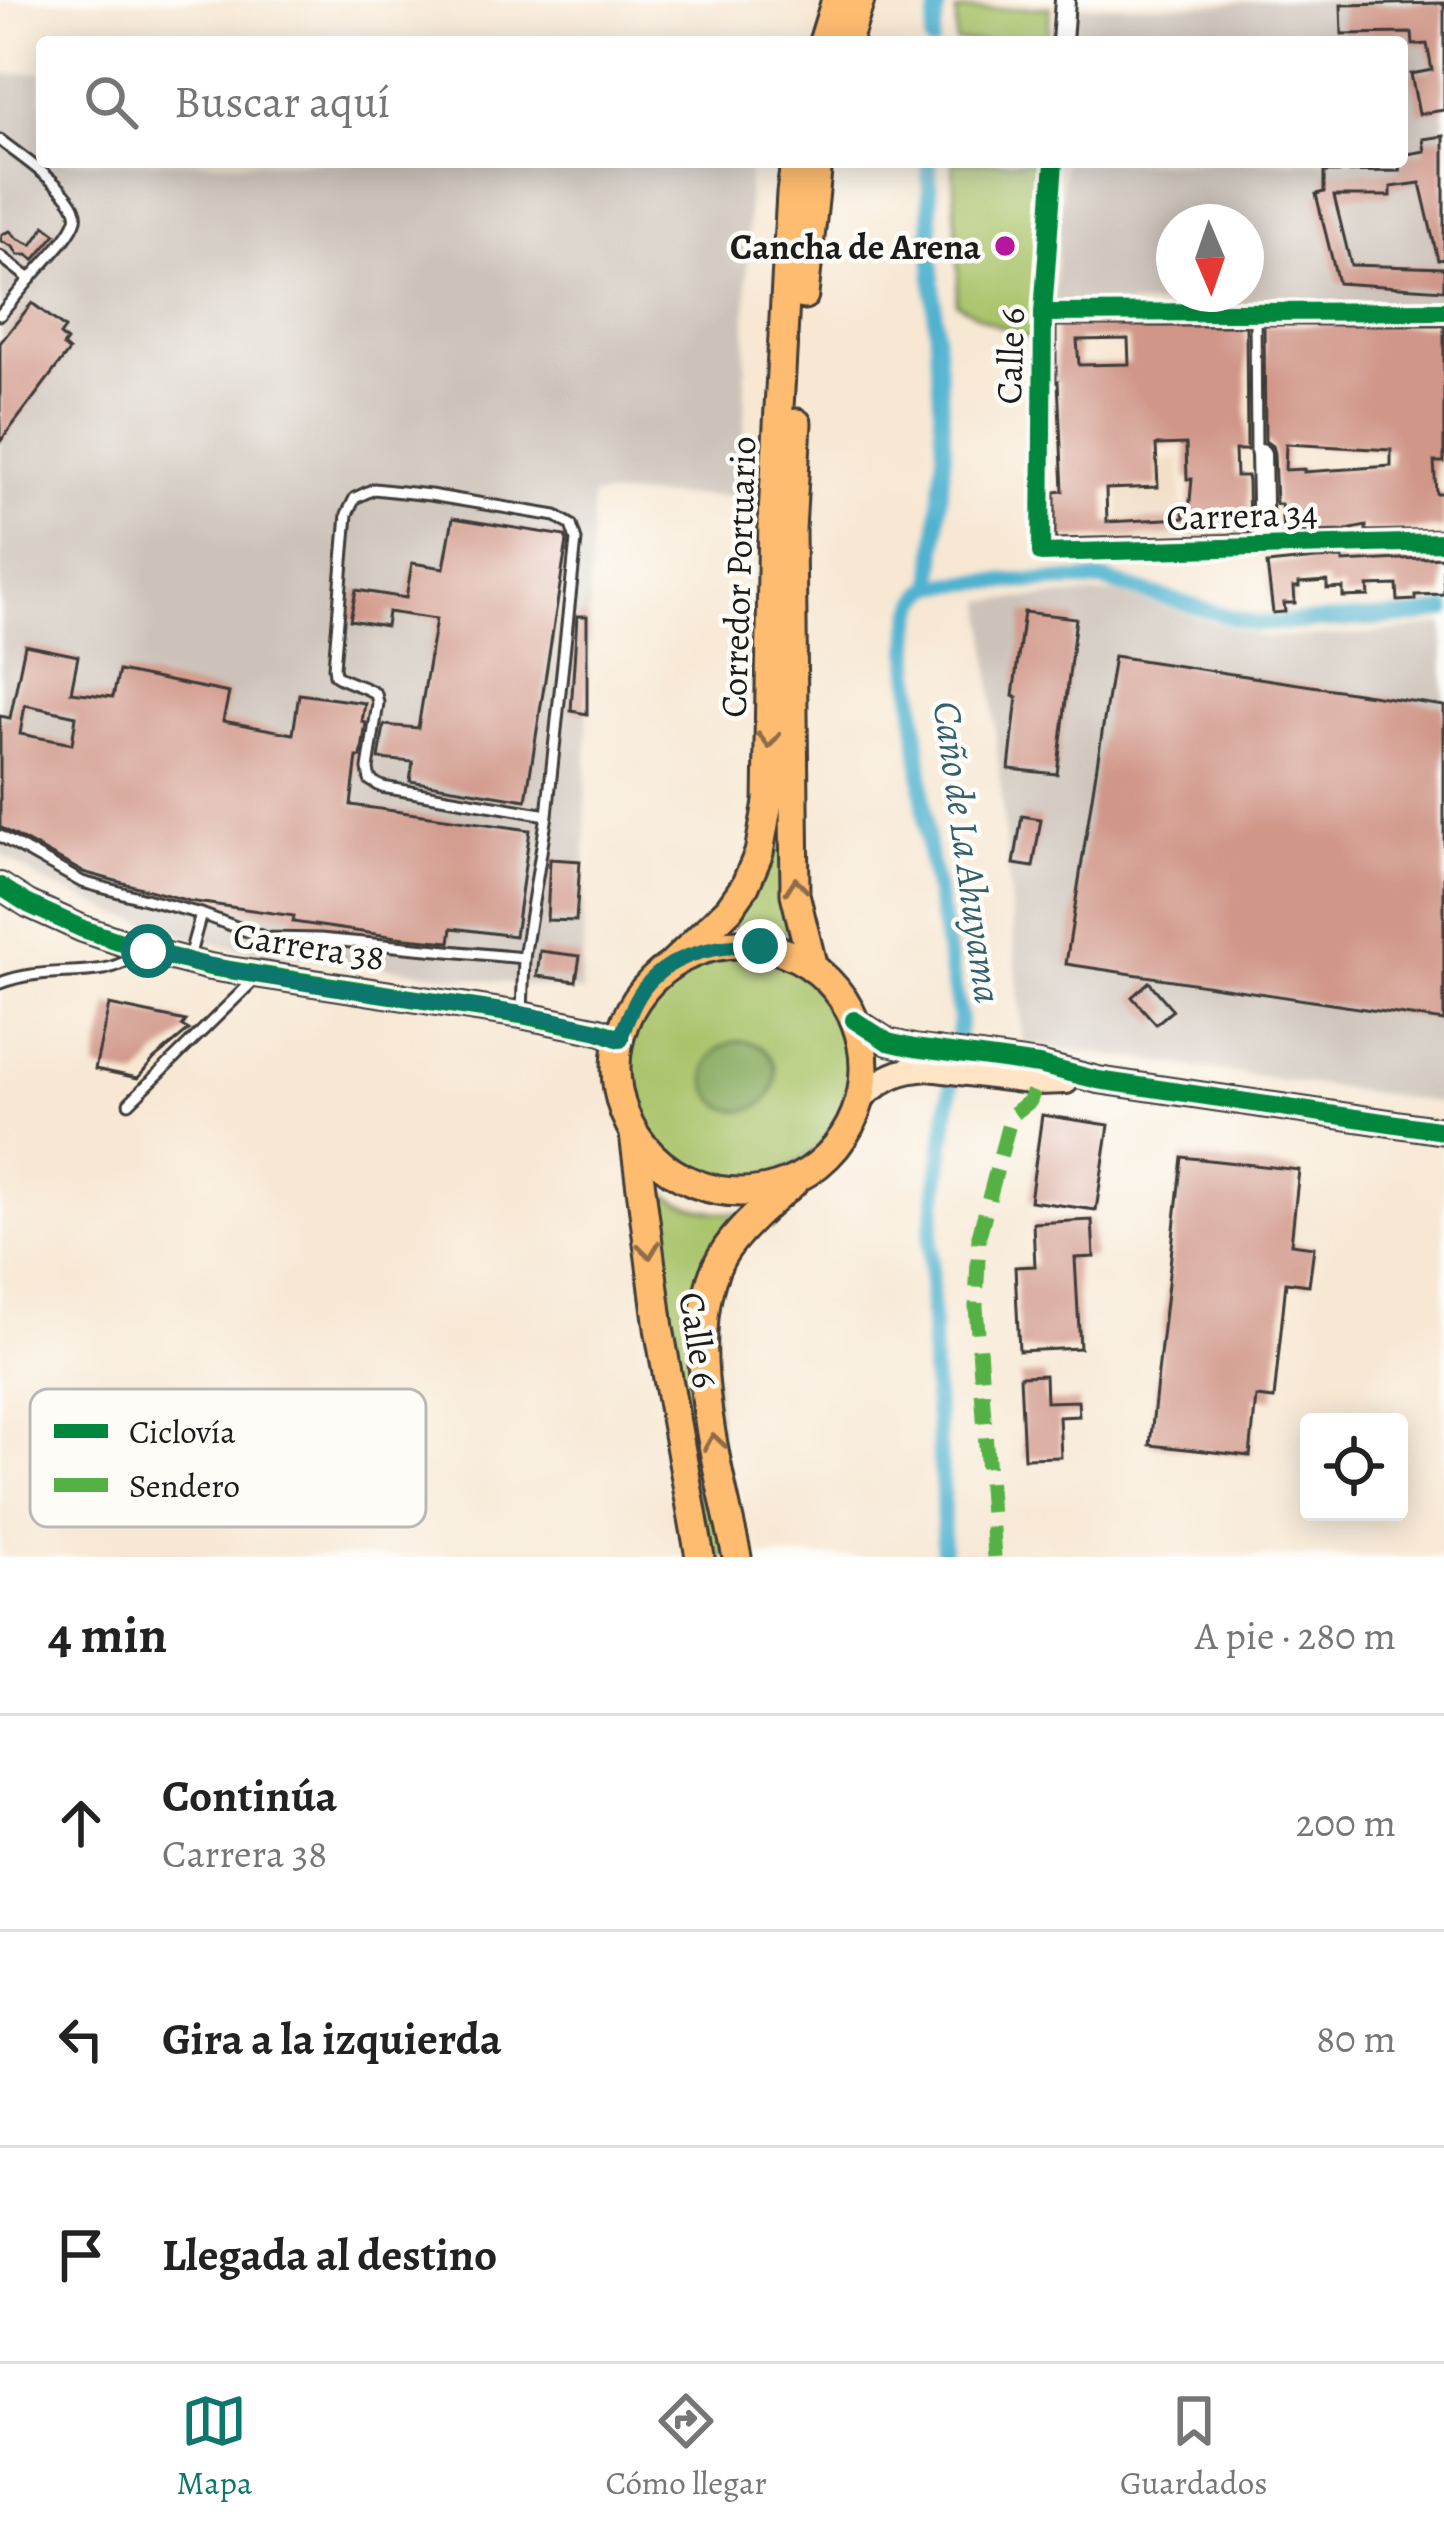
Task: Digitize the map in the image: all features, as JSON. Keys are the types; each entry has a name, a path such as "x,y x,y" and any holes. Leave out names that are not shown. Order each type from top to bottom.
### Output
{"main road":[{"path":"825,36 836,0"},
{"path":"849,36 860,0"},
{"name":"Corredor Portuario","path":"673,963 729,909 745,886 759,853 768,802 772,515 795,168"},
{"name":"Corredor Portuario","path":"814,968 795,894 791,530 805,273 817,168"},
{"path":"730,944 788,954 814,968 854,1020 862,1045 860,1098 849,1127 830,1154 805,1173 766,1188 725,1191 698,1185 651,1156 621,1108 615,1079 616,1049 636,998 653,978 701,950 730,944"},
{"name":"Calle 6","path":"634,1134 659,1328 700,1557"},
{"name":"Calle 6","path":"737,1557 714,1444 702,1354 703,1318 711,1280 725,1251 805,1173"}],"street":[{"path":"1062,36 1065,0"},
{"name":"Calle 6","path":"1041,553 1043,313 1054,168"},
{"path":"1264,311 1444,311"},
{"path":"1043,313 1156,312"},
{"path":"1259,454 1263,548"},
{"name":"Carrera 34","path":"1041,553 1444,542"},
{"name":"Carrera 38","path":"0,886 83,928 188,962 521,1015 620,1039"},
{"path":"854,1020 888,1042 928,1059 1013,1070 1037,1082 1098,1080 1444,1131"},
{"path":"860,1098 897,1072 928,1059"}],"lane":[{"path":"0,140 68,196 77,210 75,224 0,315"},
{"path":"0,256 30,279"},
{"path":"1255,312 1259,454"},
{"path":"521,1015 524,958 547,814 576,540 571,525 556,516 374,489 355,498 347,514 334,667 335,675 345,682 376,694 370,780 382,787 547,814"},
{"path":"0,836 82,881 201,914 266,938 524,958"},
{"path":"188,962 201,914"},
{"path":"0,983 66,970 108,969 148,951"},
{"path":"129,1103 260,974"}],"shaded area":[{"path":"1444,0 1444,304 1264,305 1264,204 1156,204 1156,305 1053,306 1064,168 1408,168 1408,36 1074,36 1076,6"},
{"path":"36,72 36,168 749,168 743,496 592,496 582,992 238,949 194,939 118,914 40,880 0,853 0,75"},
{"path":"1180,460 1183,543 1120,544 1118,461"},
{"path":"1117,593 1264,638 1361,635 1444,625 1444,1103 1023,1043 984,601"}],"green space":[{"path":"1050,7 1048,36 956,36 956,11"},
{"path":"953,168 1042,168 1034,341 956,303"},
{"path":"782,817 798,937 751,927 723,929 774,818"},
{"path":"739,957 781,966 817,990 841,1026 850,1068 841,1110 817,1146 781,1170 739,1179 697,1170 661,1146 637,1110 628,1068 637,1026 661,990 697,966"},
{"path":"741,1041 766,1051 776,1076 766,1101 741,1111 716,1101 706,1076 716,1051"},
{"path":"646,1181 692,1206 744,1214 705,1267 727,1557 706,1557"}],"building":[{"path":"1444,3 1444,110 1419,114 1411,74 1432,70 1427,44 1413,45 1412,33 1342,34 1341,5"},
{"path":"1444,136 1444,259 1438,260 1420,183 1391,187 1391,196 1334,196 1351,265 1444,268 1444,290 1338,283 1316,194 1324,192 1324,172 1400,171 1408,168 1408,154 1425,151 1423,139"},
{"path":"45,226 56,234 34,260 18,255 1,241 2,234 10,231 32,245"},
{"path":"32,303 65,328 60,335 69,351 0,442 0,343"},
{"path":"1264,325 1444,325 1444,462 1434,462 1436,493 1444,493 1444,529 1366,531 1366,526 1283,533 1281,504 1276,504 1274,453 1265,441","holes":["1286,444 1391,450 1391,466 1285,470"]},
{"path":"1056,326 1246,326 1247,450 1235,450 1236,476 1247,476 1249,534 1055,539 1055,492 1063,491","holes":["1128,339 1129,364 1079,365 1077,340","1186,444 1187,479 1192,479 1189,512 1183,512 1184,518 1107,522 1106,489 1158,487 1156,445"]},
{"path":"453,518 565,536 567,541 526,800 410,781 413,762 379,759 384,725 418,728 436,619 388,612 386,626 350,620 356,590 406,598 412,563 444,568"},
{"path":"1442,557 1444,594 1398,601 1397,585 1368,586 1369,596 1343,597 1343,588 1327,589 1327,581 1299,583 1294,587 1295,603 1284,603 1285,612 1273,613 1267,564"},
{"path":"1024,612 1076,618 1057,774 1009,769"},
{"path":"577,616 587,616 587,714 571,711"},
{"path":"25,645 78,656 71,692 113,697 119,671 229,693 223,721 293,734 299,694 365,703 362,722 366,723 351,805 530,830 515,936 452,928 450,942 293,922 294,916 189,901 83,872 0,827 0,716 10,718","holes":["25,705 76,716 72,744 20,734"]},
{"path":"1114,656 1444,706 1444,1021 1066,964"},
{"path":"1022,816 1041,819 1033,867 1014,864"},
{"path":"550,859 580,861 576,921 547,920"},
{"path":"540,951 580,956 576,981 537,976"},
{"path":"1149,982 1173,1010 1156,1024 1132,997"},
{"path":"109,1005 186,1021 182,1026 189,1030 138,1078 95,1069"},
{"path":"1042,1115 1109,1125 1096,1210 1030,1201"},
{"path":"1182,1157 1299,1170 1291,1244 1314,1247 1309,1285 1286,1282 1274,1399 1256,1397 1250,1456 1150,1445"},
{"path":"1092,1220 1094,1257 1075,1258 1080,1348 1019,1351 1015,1267 1035,1266 1033,1223"},
{"path":"1045,1375 1046,1402 1078,1401 1079,1416 1059,1417 1061,1457 1024,1458 1020,1376"}],"waterway":[{"name":"Caño de La Ahuyama","path":"933,36 939,0"},
{"name":"Caño de La Ahuyama","path":"929,168 944,452 933,586 915,610 910,660 928,847 960,1019 930,1242 943,1557"},
{"path":"933,586 1103,580 1255,624 1416,616 1444,610"}],"marked path":[{"path":"994,1557 976,1306 979,1236 1011,1116 1030,1101 1037,1082"}],"cycle path":[{"path":"1054,168 1043,313 1041,553 1444,542"},
{"path":"1043,313 1444,311"},
{"path":"0,886 83,929 210,967 521,1015 620,1039"},
{"path":"854,1020 888,1042 914,1048 1444,1131"}],"place":[{"name":"Cancha de Arena","path":"1005,246"}],"route":[{"path":"148,951 210,967 521,1015 620,1039 636,998 673,963 730,944 760,946"}]}
